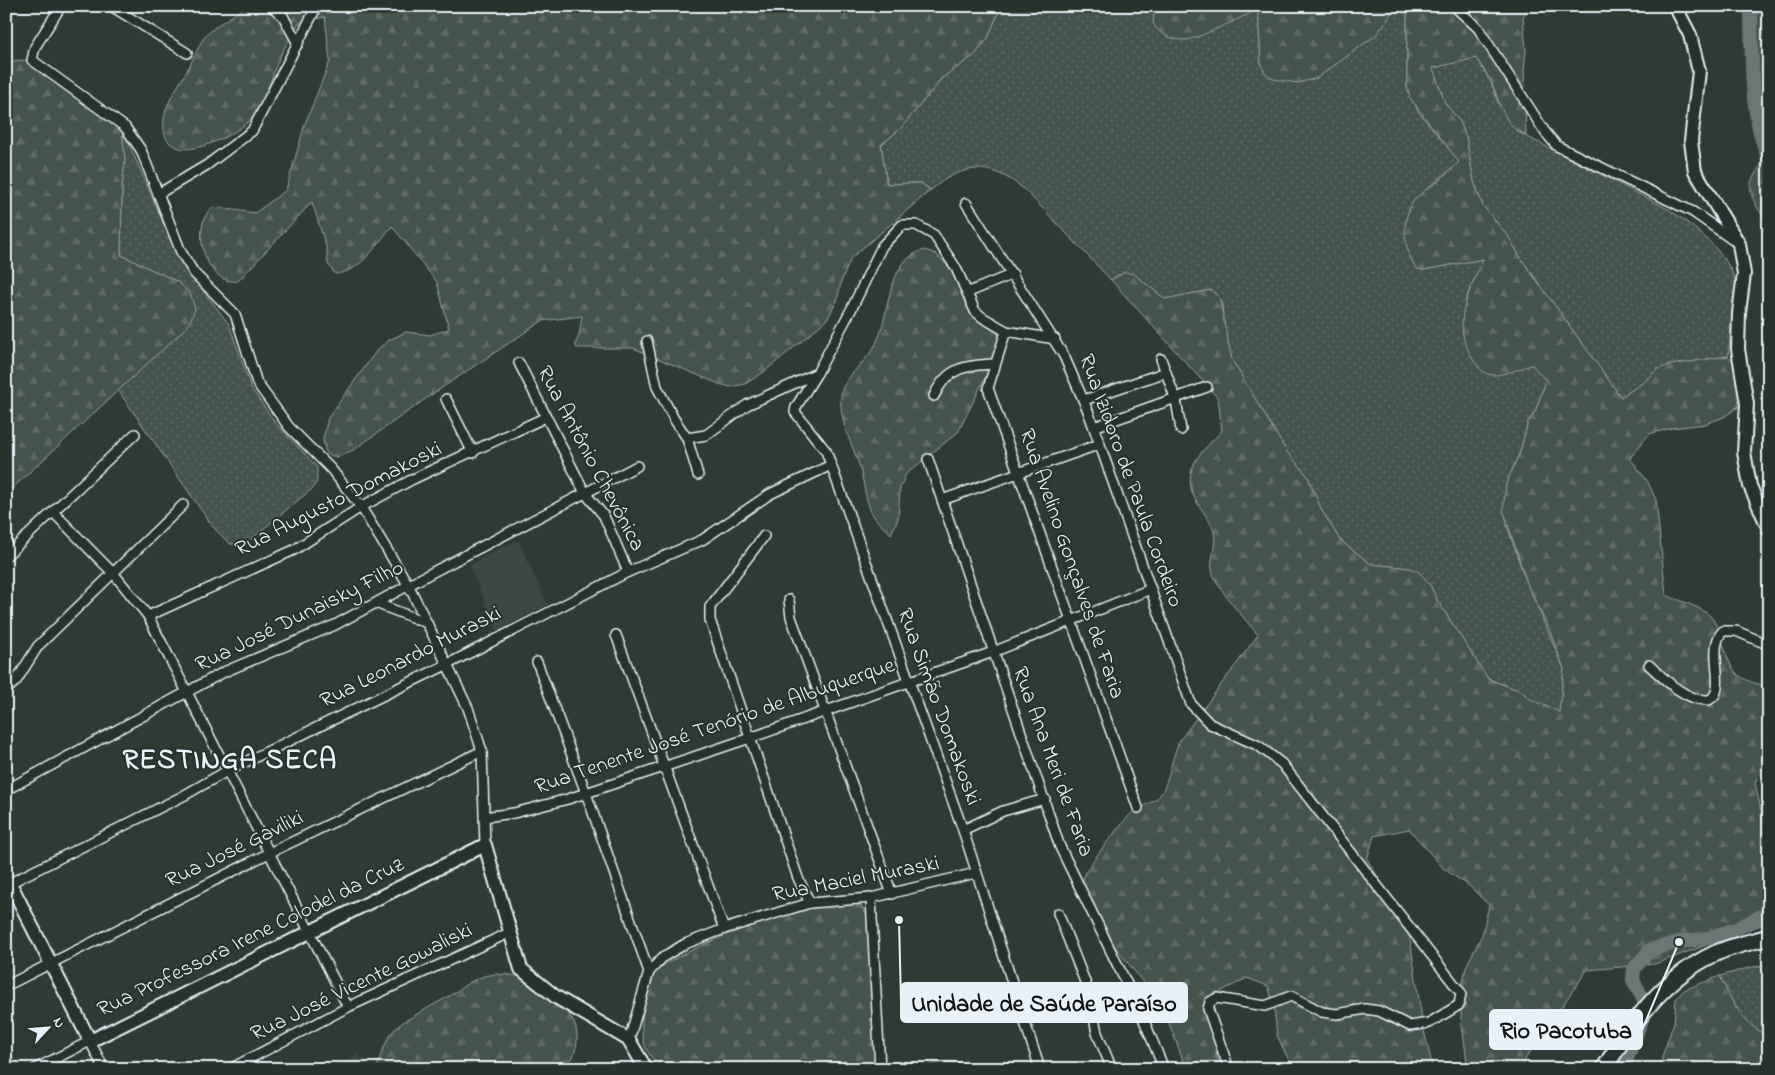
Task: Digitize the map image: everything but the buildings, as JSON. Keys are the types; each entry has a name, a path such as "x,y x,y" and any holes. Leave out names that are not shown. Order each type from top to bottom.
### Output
{"main road":[{"path":"1604,1069 1627,1031 1656,996 1677,976 1714,953 1769,937"}],"street":[{"path":"62,6 35,46 32,60 125,127 141,150 181,252 194,273 235,314 257,382 289,427 331,469 361,507 409,586 468,708 482,751 486,845 521,969 556,997 629,1040 646,1069"},
{"path":"111,6 186,53"},
{"path":"271,6 282,16 298,44"},
{"path":"158,194 207,165 252,131 317,6"},
{"path":"1454,6 1478,28 1545,132 1557,146 1693,212 1739,244"},
{"path":"1675,6 1690,35 1698,72 1691,141 1695,171 1739,244 1744,274 1739,313 1738,349 1747,404 1744,452 1750,486 1769,529"},
{"name":"Rua Izidoro de Paula Cordeiro","path":"966,203 1055,339 1084,400 1191,704 1200,716 1210,724 1259,746 1282,764 1461,993 1459,1005 1429,1023 1410,1026 1379,1011 1365,1009 1337,1014 1322,1012 1306,1002 1291,996 1265,1006 1216,998 1210,1002 1208,1008 1229,1069"},
{"path":"687,438 706,435 747,406 817,373 852,308 882,246 902,225 916,225 934,235 969,292 976,311 1006,331 1055,339"},
{"path":"969,292 1013,274"},
{"name":"Rua Avelino Gonçalves de Faria","path":"1006,331 988,388 1072,622 1082,656 1138,808"},
{"path":"647,341 657,386 674,419 687,438 698,475"},
{"path":"1161,359 1176,400 1181,430"},
{"name":"Rua Antônio Chevônica","path":"519,363 586,493 604,516 628,572"},
{"path":"934,396 940,383 959,369 975,365 995,364"},
{"path":"1084,400 1166,372"},
{"name":"Rua Simão Domakoski","path":"817,373 796,407 795,412 826,451 831,464 963,830 1040,1069"},
{"path":"1094,427 1176,400 1207,386"},
{"path":"446,399 473,453"},
{"name":"Rua Augusto Domakoski","path":"148,616 294,550 361,507 413,479 473,453 546,417"},
{"path":"6,556 54,513 135,434"},
{"path":"942,500 1100,444"},
{"name":"Rua Ana Meri de Faria","path":"928,459 1060,847 1141,1013 1164,1069"},
{"name":"Rua Leonardo Muraski","path":"7,882 183,796 227,771 446,665 628,572 702,540 770,494 831,464"},
{"name":"Rua José Dunaisky Filho","path":"6,790 224,672 335,626 637,466"},
{"path":"6,690 16,681 38,646 183,505"},
{"path":"54,513 114,574 148,616 186,694 348,1007"},
{"path":"764,536 710,607 710,620 798,878 810,903"},
{"name":"Rua Tenente José Tenório de Albuquerque","path":"484,817 514,813 586,793 750,738 993,652 1151,589"},
{"path":"789,600 791,616 892,894"},
{"path":"378,604 427,623"},
{"path":"1649,665 1681,691 1699,699 1709,700 1715,695 1718,686 1715,650 1719,635 1723,630 1736,631 1769,645"},
{"path":"616,635 724,930"},
{"path":"537,662 586,793 649,972"},
{"name":"Rua José Gaviliki","path":"6,986 50,962 269,853 482,751"},
{"path":"963,830 1003,811 1045,799"},
{"name":"Rua Professora Irene Colodel da Cruz","path":"35,1069 486,845"},
{"name":"Rua Maciel Muraski","path":"629,1040 649,972 663,957 685,944 810,903 871,898 976,874"},
{"path":"7,882 104,1069"},
{"path":"871,898 880,1069"},
{"path":"1058,913 1089,992 1097,1033 1112,1069"},
{"name":"Rua José Vicente Gowaliski","path":"230,1069 348,1007 511,932"}],"shaded area":[{"path":"518,540 548,605 497,631 469,565"},
{"path":"358,1054 366,1069 332,1069"}],"green space":[{"path":"246,6 1001,6 988,38 975,55 943,77 901,128 881,145 887,184 920,183 931,190 851,258 841,282 837,301 827,319 764,372 745,384 731,387 719,384 633,348 577,348 575,344 579,336 582,316 542,321 434,393 355,449 338,457 329,455 325,450 323,439 328,418 377,350 389,340 406,332 430,335 449,329 437,282 392,226 360,263 344,272 335,274 328,264 327,250 312,202 238,281 226,280 209,265 204,253 202,227 206,216 213,207 255,213 286,190 305,124 330,61 325,17 299,23 277,63 264,99 252,118 243,126 215,142 184,149 173,145 165,136 164,119 171,98 204,38 213,29"},
{"path":"1001,6 1158,6 1153,16 1187,40 1258,10 1261,65 1317,78 1376,35 1394,6 1407,8 1407,87 1418,111 1460,162 1417,199 1407,217 1406,226 1409,236 1424,270 1483,259 1465,301 1533,365 1546,381 1535,412 1528,422 1520,452 1506,484 1507,525 1523,573 1564,669 1559,713 1530,699 1521,691 1488,679 1437,600 1430,585 1410,568 1371,564 1340,540 1322,511 1307,475 1287,452 1232,360 1223,321 1222,304 1219,297 1211,290 1165,299 1134,274 1117,275 1111,280 1025,190 1001,174 989,170 966,170 955,174 931,190 920,183 887,184 881,145 901,128 943,77 975,55 988,38"},
{"path":"1158,6 1394,6 1387,21 1376,35 1317,78 1298,83 1273,79 1266,74 1261,65 1258,10 1209,32 1185,40 1175,39 1156,28 1153,19"},
{"path":"1405,6 1529,6 1523,17 1526,51 1524,70 1526,135 1518,131 1507,120 1489,79 1476,58 1433,68 1445,103 1460,122 1466,137 1474,182 1483,206 1508,236 1522,260 1621,397 1644,382 1658,369 1670,365 1728,356 1735,364 1744,403 1724,417 1705,424 1672,428 1649,434 1630,458 1648,482 1656,500 1666,595 1707,613 1719,631 1729,661 1737,674 1769,687 1769,751 1755,783 1769,846 1769,922 1655,964 1587,970 1526,1058 1521,1069 1468,1069 1461,1018 1462,987 1466,967 1482,935 1489,905 1468,885 1444,869 1409,829 1374,836 1367,859 1403,918 1410,939 1423,1026 1433,1069 1293,1069 1277,1035 1274,1006 1268,986 1247,978 1208,998 1219,1069 1186,1069 1176,1040 1163,1012 1141,979 1089,913 1084,904 1082,883 1089,867 1123,822 1133,812 1155,800 1161,794 1180,740 1258,635 1218,585 1214,577 1212,570 1215,542 1213,528 1195,499 1191,488 1190,478 1196,461 1222,431 1218,398 1111,280 1125,272 1134,274 1165,299 1211,290 1219,297 1232,360 1287,452 1307,475 1322,511 1340,540 1371,564 1410,568 1419,572 1430,585 1437,600 1488,679 1521,691 1530,699 1559,712 1564,669 1549,629 1528,586 1503,510 1506,484 1520,452 1528,422 1535,412 1546,381 1532,365 1491,375 1483,371 1474,361 1463,334 1462,322 1467,297 1483,259 1424,270 1417,269 1412,261 1406,244 1405,234 1405,225 1410,207 1422,192 1436,183 1459,162 1410,98 1407,87 1407,8"},
{"path":"1758,6 1769,6 1769,225 1755,204 1751,192 1752,180 1767,151 1749,60 1750,38"},
{"path":"1476,58 1491,82 1498,103 1518,132 1668,209 1699,232 1717,250 1732,271 1736,283 1728,356 1671,365 1659,369 1644,382 1621,397 1522,260 1508,236 1483,206 1474,182 1466,137 1460,122 1445,103 1432,68"},
{"path":"27,60 122,128 125,162 122,186 121,255 178,282 190,293 195,309 189,324 174,339 6,494 6,68 12,61"},
{"path":"122,128 180,261 229,324 251,388 274,421 317,467 317,481 313,488 251,539 241,545 230,544 213,527 118,390 174,339 178,282 121,255 122,186 125,161"},
{"path":"925,250 936,254 961,279 980,312 998,333 1000,342 992,364 958,432 906,474 900,488 898,519 891,534 875,518 869,507 860,468 844,424 841,395 845,383 873,349 879,337 890,292 902,265 911,256"},
{"path":"848,900 861,905 867,916 883,1053 887,1069 665,1069 649,1054 642,1036 643,1004 651,976 658,969 672,960 735,931 784,913"},
{"path":"1769,966 1769,1036 1760,1032 1745,1019 1733,1003 1720,976 1752,967"},
{"path":"496,974 514,975 528,980 560,1003 571,1017 577,1034 576,1047 572,1059 533,1069 507,1069 486,1063 464,1069 376,1069 391,1033 403,1022 470,982 484,976"},
{"path":"1720,976 1733,1003 1745,1019 1760,1032 1769,1036 1769,1069 1662,1069 1662,1057 1674,1022 1676,999 1684,990"},
{"path":"940,1062 960,1062 979,1069 916,1069"}],"waterway":[{"path":"1751,6 1755,104 1758,123 1769,160"},
{"path":"1623,1069 1647,1006 1633,980 1634,969 1650,950 1679,942 1709,938 1738,928 1769,912"}],"place":[{"name":"Unidade de Saúde Paraíso","path":"899,920"},
{"name":"Rio Pacotuba","path":"1679,942"}],"district":[{"name":"RESTINGA SECA","path":"230,761"}]}
